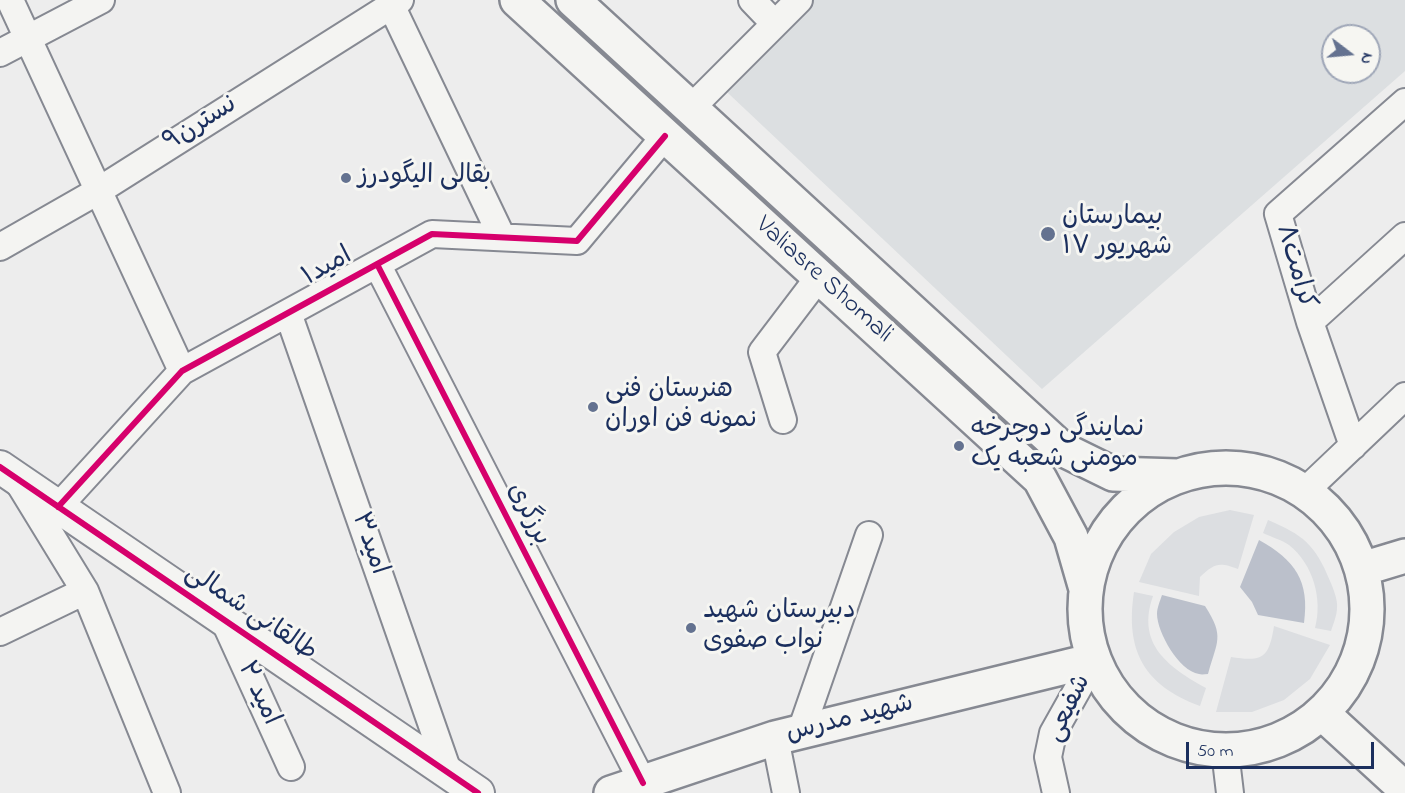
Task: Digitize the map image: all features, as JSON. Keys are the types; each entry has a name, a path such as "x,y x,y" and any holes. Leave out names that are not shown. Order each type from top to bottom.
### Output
{"main road":[{"name":"Valiasre Shomali","path":"517,0 1040,479 1071,537 1086,591"},
{"name":"Valiasre Shomali","path":"573,0 1062,449 1113,474 1180,476"},
{"path":"1223,468 1266,473 1305,491 1340,525 1362,569 1367,608 1363,646 1347,682 1322,713 1294,734 1260,747 1225,751 1184,745 1146,726 1115,697 1094,660 1086,626 1086,591 1095,558 1111,527 1142,496 1180,476 1223,468"},
{"path":"1362,569 1405,556"},
{"name":"شهید مدرس","path":"611,793 788,735 1094,660"},
{"path":"1322,713 1405,789"}],"street":[{"path":"10,0 182,371"},
{"path":"0,53 101,0"},
{"path":"752,0 775,24"},
{"path":"691,108 799,0"},
{"path":"396,3 502,237"},
{"name":"نسترن۹","path":"0,247 98,191 396,3"},
{"name":"کرامت۸","path":"1353,446 1310,322 1278,214 1405,102"},
{"name":"امید۱","path":"58,507 182,371 432,234 577,241 665,136"},
{"path":"1310,322 1405,236"},
{"name":"برزگری","path":"377,264 643,783"},
{"path":"783,420 762,352 819,277"},
{"name":"امید۳","path":"288,313 449,774"},
{"path":"1305,491 1405,396"},
{"path":"8,472 85,591 167,793"},
{"name":"طالقانی شمالی","path":"8,472 478,793"},
{"path":"786,793 788,735 868,535"},
{"path":"0,633 85,591"},
{"name":"امید ۲","path":"224,620 291,767"},
{"name":"شفیعی","path":"1056,793 1048,757 1053,733 1094,660"},
{"path":"1225,751 1230,793"}],"shaded area":[{"name":"بیمارستان ۱۷ شهریور","path":"802,0 1405,0 1405,71 1042,389 712,78"},
{"path":"1230,510 1254,515 1238,569 1218,565 1210,569 1200,577 1199,596 1139,582 1151,554 1174,532 1199,517"},
{"path":"1268,520 1299,536 1307,542 1319,558 1337,601 1331,631 1315,628 1318,605 1310,572 1289,545 1263,533"},
{"path":"1259,540 1282,556 1297,573 1305,595 1304,623 1258,615 1252,602 1240,587"},
{"path":"1134,592 1153,596 1149,613 1152,641 1159,652 1179,672 1206,688 1200,706 1165,688 1152,676 1143,663 1136,648 1133,632"},
{"path":"1162,595 1205,606 1211,616 1217,639 1208,674 1191,671 1170,650 1158,622 1157,612"},
{"path":"1274,626 1330,645 1310,679 1284,700 1252,712 1216,712 1231,657 1251,659 1263,655 1270,645"}],"cycle path":[{"path":"58,507 182,371 432,234 577,241 665,136"},
{"path":"377,264 643,783"},
{"path":"0,467 478,793"}],"place":[{"name":"بقالی الیگودرز","path":"346,178"},
{"name":"بیمارستان ۱۷ شهریور","path":"1048,234"},
{"name":"هنرستان فنی نمونه فن اوران","path":"593,407"},
{"name":"نمایندگی دوچرخه مومنی شعبه یک","path":"959,446"},
{"name":"دبیرستان شهید نواب صفوی","path":"691,628"}]}
